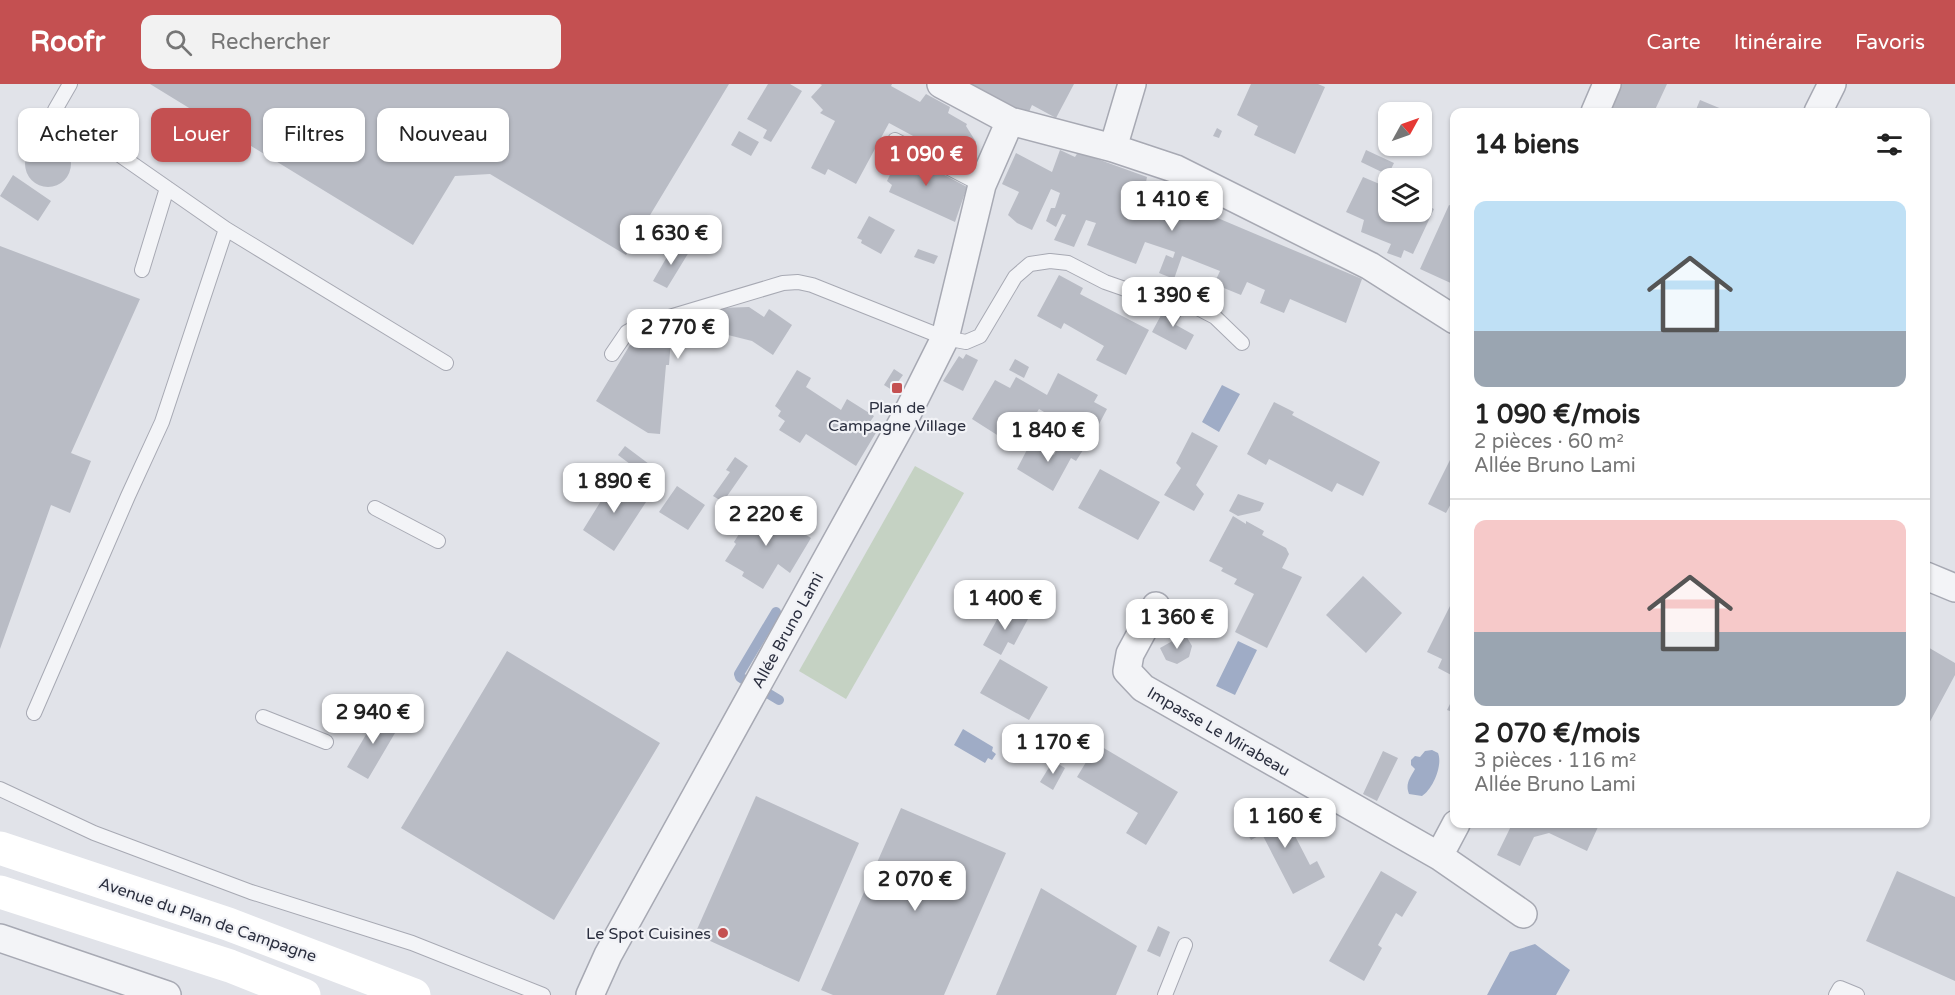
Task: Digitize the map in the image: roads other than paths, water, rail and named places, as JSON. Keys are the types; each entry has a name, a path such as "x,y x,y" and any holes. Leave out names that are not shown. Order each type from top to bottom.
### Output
{"main road":[{"name":"Avenue du Plan de Campagne","path":"0,848 228,924 414,995"},
{"path":"0,892 230,966 303,995"}],"street":[{"path":"941,84 1010,121 1113,148 1176,169 1370,266 1450,317"},
{"path":"1113,148 1132,84"},
{"path":"1597,108 1607,84"},
{"path":"1820,108 1832,84"},
{"name":"Allée Bruno Lami","path":"590,995 608,955 908,412 945,338 982,185 1010,121"},
{"path":"1930,578 1955,588"},
{"name":"Impasse Le Mirabeau","path":"1156,606 1130,654 1127,671 1143,688 1439,856 1523,914"},
{"path":"1439,856 1454,828"},
{"path":"0,938 167,995"}],"lane":[{"path":"70,84 55,110 226,229 446,363"},
{"path":"895,140 982,185"},
{"path":"142,270 167,188"},
{"path":"34,713 162,422 226,229"},
{"path":"612,354 627,332 636,327 783,283 798,282 812,285 945,338 966,342 980,336 1015,277 1030,264 1050,261 1068,263 1104,282 1125,289 1149,287 1169,292 1215,317 1242,343"},
{"path":"375,508 438,541"},
{"path":"263,717 326,742"},
{"path":"0,789 94,833 251,892 412,943 543,995"},
{"path":"1165,995 1185,945"},
{"path":"1836,995 1840,988 1857,995"}],"water":[{"path":"1222,385 1240,394 1219,432 1202,422"},
{"path":"1238,641 1257,650 1235,695 1216,686"},
{"path":"963,729 993,747 992,751 996,754 992,760 988,758 985,763 954,745"},
{"path":"1432,750 1438,753 1439,758 1438,770 1433,782 1422,796 1409,794 1408,784 1415,769 1411,765 1411,760 1415,756 1420,757 1425,751"},
{"path":"1535,944 1570,970 1556,995 1487,995 1510,952"}],"waterway":[{"path":"746,681 739,674 776,612"},
{"path":"769,694 779,700"}],"place":[{"name":"Plan de Campagne Village","path":"897,388"},
{"name":"Le Spot Cuisines","path":"723,933"}]}
